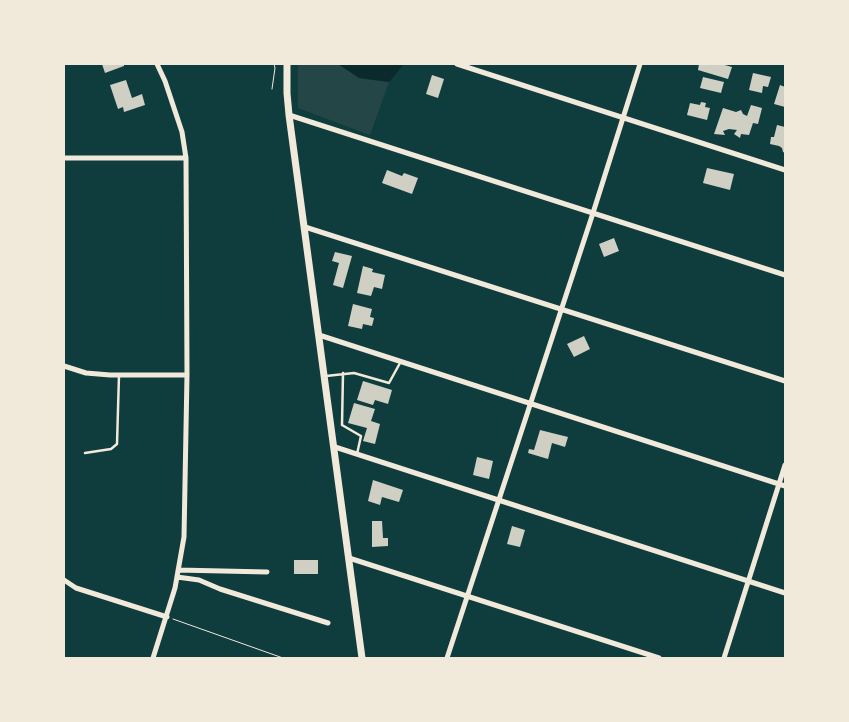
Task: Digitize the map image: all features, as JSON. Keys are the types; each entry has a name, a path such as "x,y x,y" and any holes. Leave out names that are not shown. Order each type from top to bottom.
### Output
{"main road":[{"path":"287,64 289,115 362,658"}],"street":[{"path":"153,658 177,577 186,521 187,375 186,158 182,132 165,80 157,64"},
{"path":"457,64 785,170"},
{"path":"447,658 562,309 640,64"},
{"path":"289,115 785,275"},
{"path":"64,158 186,158"},
{"path":"304,227 785,381"},
{"path":"319,335 785,486"},
{"path":"64,366 86,373 187,375"},
{"path":"335,447 785,593"},
{"path":"724,658 785,466"},
{"path":"349,558 659,658"},
{"path":"178,570 267,572"},
{"path":"177,577 199,580 220,589 328,623"},
{"path":"64,580 85,591 167,616"}],"lane":[{"path":"325,376 354,373 388,383 400,361"},
{"path":"343,373 342,425 360,436 357,454"},
{"path":"85,453 111,449 117,444 119,375"}],"path":[{"path":"272,89 274,64"},
{"path":"167,616 283,658"}],"shaded area":[{"path":"298,64 338,64 359,78 389,82 370,135 298,108"},
{"path":"338,64 404,64 389,82 359,78"}],"building":[{"path":"102,64 124,64 124,66 105,73"},
{"path":"699,64 721,64 732,67 728,79 698,70"},
{"path":"753,73 771,77 768,87 763,86 762,93 749,90"},
{"path":"432,75 444,79 438,98 426,94"},
{"path":"703,77 724,82 721,93 700,88"},
{"path":"126,80 132,98 142,94 145,105 124,112 123,107 118,109 110,85"},
{"path":"780,85 785,87 785,107 774,104"},
{"path":"701,102 706,103 705,107 710,108 707,120 687,115 690,103 700,105"},
{"path":"751,105 762,108 758,124 753,123 749,135 741,134 740,138 734,134 737,130 729,129 723,131 725,135 714,134 723,108 736,112 741,110 747,116"},
{"path":"777,125 785,127 785,153 779,146 770,144"},
{"path":"707,168 734,174 730,190 703,183"},
{"path":"387,170 402,176 404,173 418,178 412,194 382,183"},
{"path":"614,238 619,251 604,257 599,244"},
{"path":"335,252 352,256 343,288 333,285 339,263 332,261"},
{"path":"363,266 373,269 372,272 385,275 382,289 374,287 371,296 357,293"},
{"path":"353,304 372,309 370,317 374,318 372,326 363,324 362,329 348,326"},
{"path":"584,336 590,349 574,357 567,344"},
{"path":"363,381 392,390 388,404 375,400 373,405 357,400"},
{"path":"354,403 375,409 371,421 380,424 375,444 363,441 367,428 348,423"},
{"path":"540,430 568,437 565,447 552,443 548,459 528,453 529,449 534,450"},
{"path":"477,457 493,461 489,479 473,475"},
{"path":"373,480 403,490 399,502 382,497 380,505 368,501"},
{"path":"372,521 382,521 383,538 388,538 388,546 372,547"},
{"path":"512,526 525,530 520,547 507,544"},
{"path":"294,560 318,560 318,574 294,574"}]}
